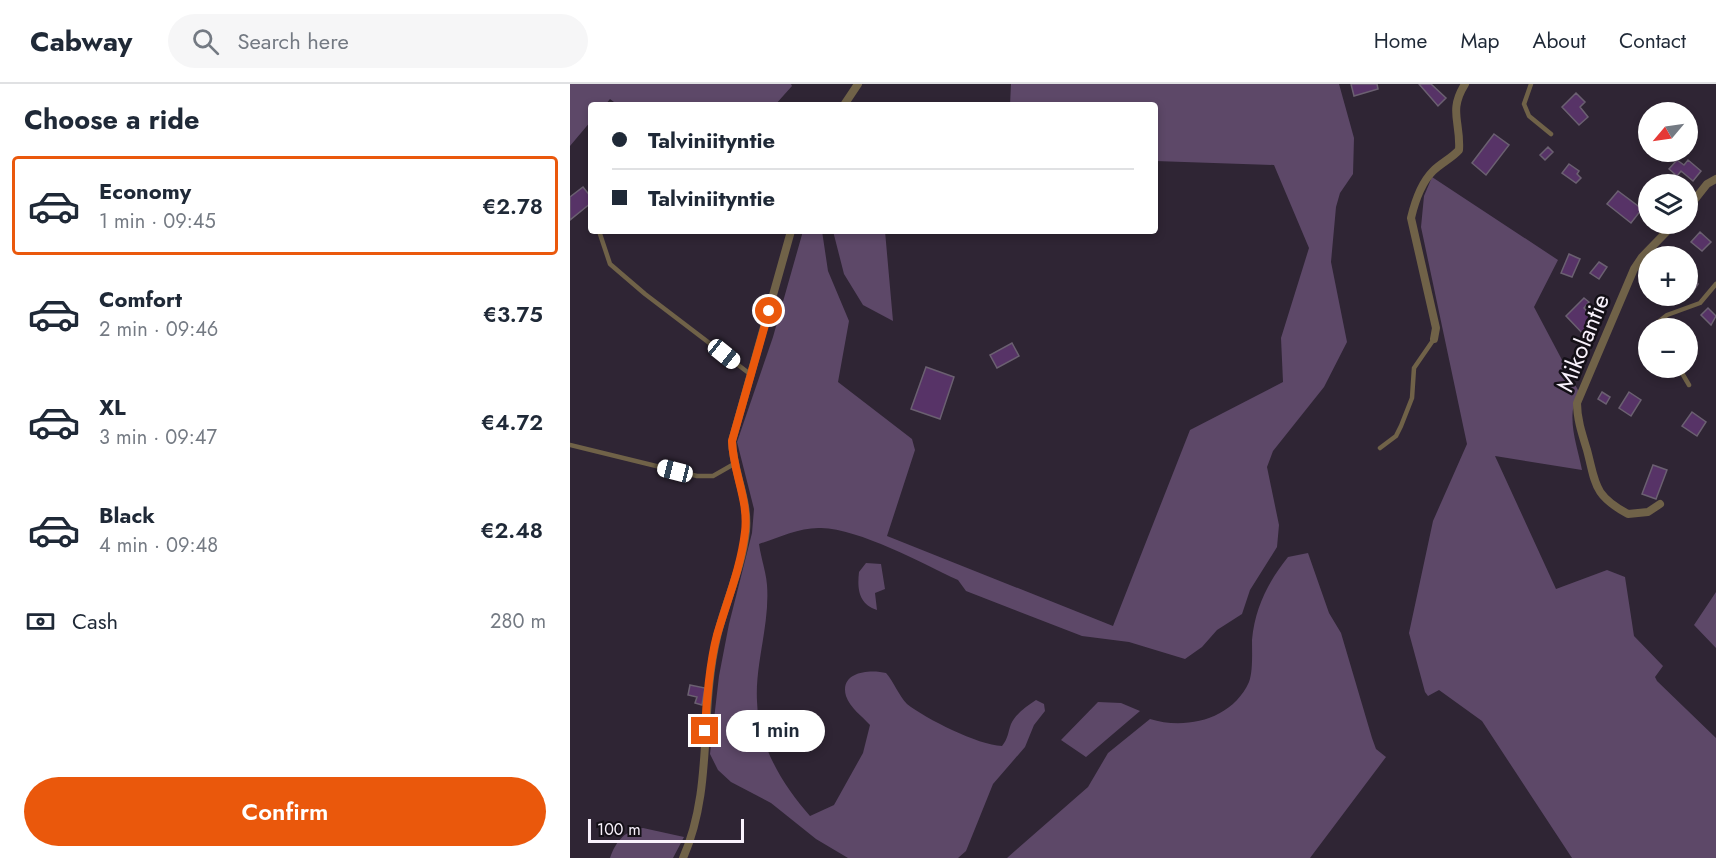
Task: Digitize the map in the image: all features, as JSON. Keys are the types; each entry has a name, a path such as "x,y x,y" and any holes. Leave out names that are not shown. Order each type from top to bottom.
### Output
{"street":[{"path":"846,102 858,84"},
{"path":"1434,339 1436,328 1411,218 1415,202 1432,172 1459,150 1456,98 1465,84"},
{"path":"1698,195 1707,183 1716,179"},
{"path":"683,858 700,806 705,712 716,638 740,560 746,532 746,506 734,464 732,441 790,234"},
{"name":"Mikolantie","path":"1660,504 1648,512 1628,514 1602,496 1592,481 1577,415 1577,403 1634,269 1642,257 1664,234"}],"lane":[{"path":"1531,84 1524,104 1529,116 1551,134"},
{"path":"600,234 607,260 616,269 752,375"},
{"path":"1663,318 1700,303 1716,284"},
{"path":"1380,448 1396,436 1401,426 1412,398 1414,368 1434,339"},
{"path":"1685,378 1689,385"},
{"path":"570,445 697,476 713,476 734,464"}],"shaded area":[{"path":"570,84 791,84 792,86 778,102 614,102 610,99 608,102 588,102 588,125 570,146"},
{"path":"1011,84 1339,84 1354,138 1353,174 1340,193 1336,207 1331,262 1347,342 1324,387 1273,451 1267,467 1279,525 1277,547 1250,590 1242,614 1217,630 1202,647 1185,659 1129,642 1082,636 966,591 958,580 854,534 813,528 759,544 766,580 767,600 758,672 758,717 773,763 790,791 810,816 834,805 863,753 870,725 850,704 845,688 847,681 858,674 872,671 886,673 907,704 939,724 992,745 1002,746 1013,720 1025,707 1036,700 1044,704 1045,711 1034,725 1025,747 993,784 966,851 958,858 848,858 816,839 771,803 731,782 718,770 710,754 719,676 729,624 752,533 754,509 737,442 773,337 802,234 822,234 828,271 849,321 838,382 912,439 915,450 887,536 1113,626 1190,430 1283,382 1281,338 1309,248 1274,165 1158,161 1158,102 1010,102"},
{"path":"1432,177 1558,260 1534,307 1579,392 1572,420 1582,470 1495,456 1556,589 1607,570 1625,577 1634,636 1663,666 1655,677 1657,681 1716,738 1716,858 1572,858 1482,721 1439,690 1428,696 1425,692 1409,633 1433,521 1467,444 1421,227 1424,196"},
{"path":"834,234 885,234 893,321 863,305 844,274"},
{"path":"1308,553 1329,613 1341,633 1376,749 1386,757 1310,858 1007,858 1088,787 1108,753 1150,719 1178,723 1206,719 1231,705 1241,695 1250,678 1252,640 1259,606 1274,576 1288,557"},
{"path":"866,563 881,564 885,589 875,593 877,610 866,604 860,596 859,572"},
{"path":"1716,592 1716,648 1694,625"},
{"path":"1098,702 1121,703 1140,711 1086,757 1061,740"},
{"path":"643,828 684,837 673,858 610,858 622,837 631,831"}],"building":[{"path":"1351,84 1377,84 1378,89 1354,96"},
{"path":"1419,84 1431,84 1446,98 1438,106"},
{"path":"1576,93 1585,102 1580,107 1588,117 1579,125 1562,107"},
{"path":"1494,134 1509,145 1486,175 1472,163"},
{"path":"1548,147 1553,152 1545,160 1540,155"},
{"path":"1675,162 1684,165 1690,162 1701,171 1698,175 1685,174 1681,171 1675,174 1669,169"},
{"path":"1569,164 1579,171 1577,174 1581,178 1576,183 1562,173"},
{"path":"583,187 588,193 588,205 570,220 570,197"},
{"path":"1618,191 1638,206 1638,214 1631,223 1607,204"},
{"path":"1700,232 1711,242 1702,251 1691,242"},
{"path":"1569,254 1580,259 1572,277 1561,273"},
{"path":"1599,262 1607,267 1599,279 1590,273"},
{"path":"1584,298 1589,302 1584,308 1597,322 1584,335 1566,316"},
{"path":"1708,308 1716,316 1711,325 1701,315"},
{"path":"1012,343 1019,356 997,368 990,355"},
{"path":"926,367 954,377 940,419 911,409"},
{"path":"1602,392 1610,397 1606,404 1598,399"},
{"path":"1629,392 1641,400 1631,416 1619,408"},
{"path":"1692,412 1706,422 1697,436 1682,426"},
{"path":"1653,465 1667,470 1656,499 1642,494"},
{"path":"690,685 705,688 702,705 695,703 697,697 688,695"}],"route":[{"path":"705,731 705,712 716,638 740,560 746,532 746,506 732,459 732,441 769,311"}]}
